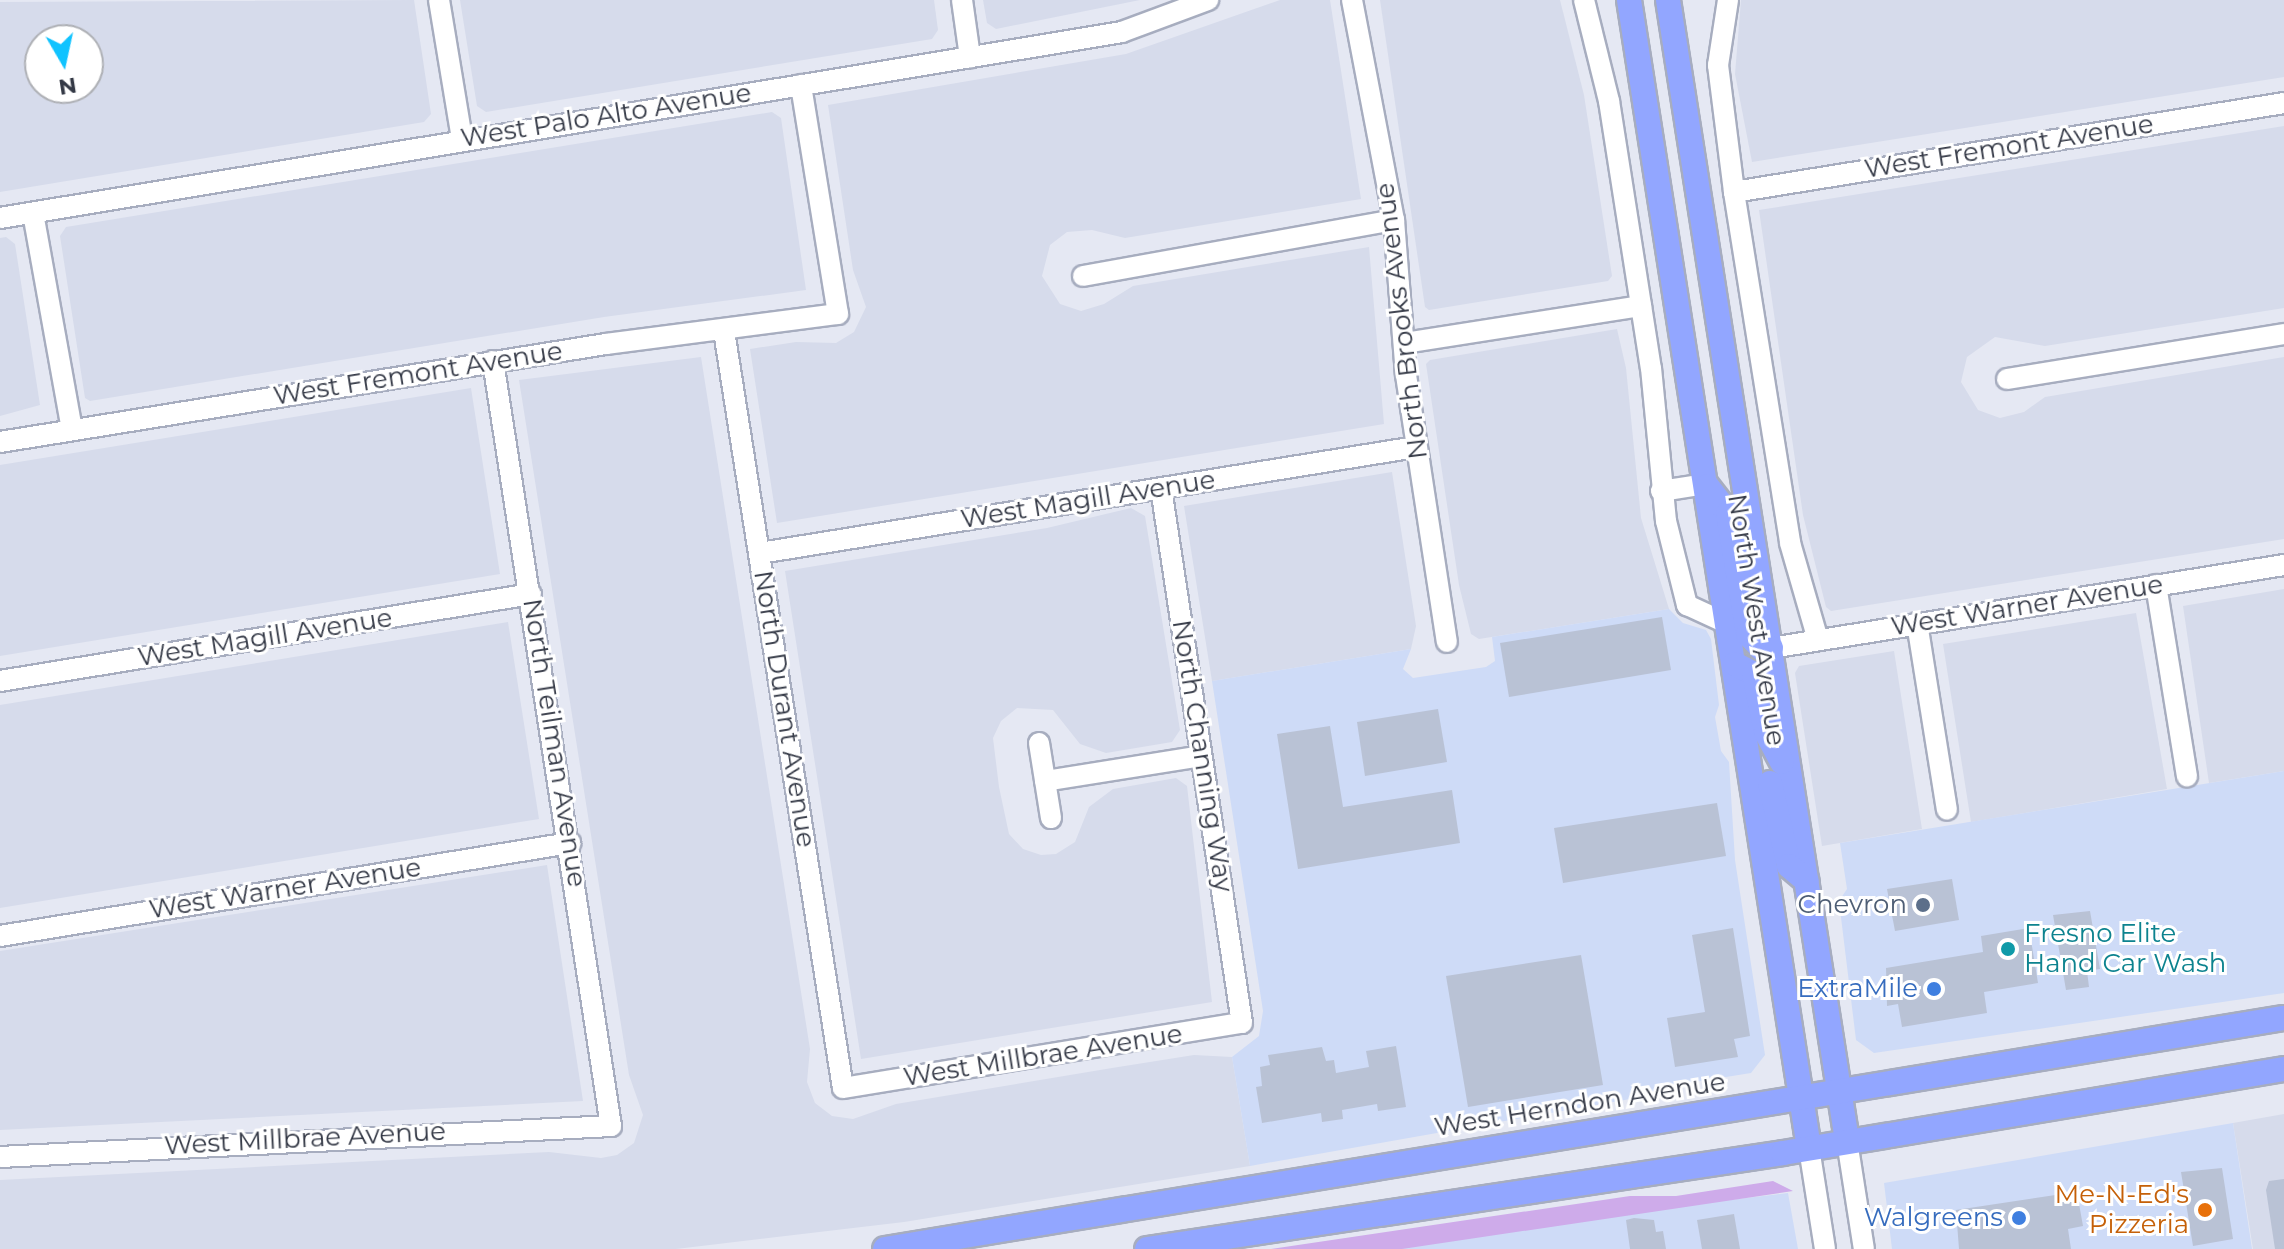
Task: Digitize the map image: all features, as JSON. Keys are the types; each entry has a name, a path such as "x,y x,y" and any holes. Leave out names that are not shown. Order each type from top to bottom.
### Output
{"main road":[{"name":"North West Avenue","path":"1629,0 1809,1148"},
{"name":"North West Avenue","path":"1668,0 1847,1141"},
{"path":"1706,484 1728,513 1748,634 1761,648 1771,648"},
{"path":"1735,664 1754,674 1766,732 1791,778"},
{"path":"1746,736 1768,770 1789,866 1807,881"},
{"name":"West Herndon Avenue","path":"885,1249 2284,1018"},
{"path":"1147,1249 1809,1148 2284,1069"}],"street":[{"path":"439,0 462,139"},
{"path":"962,0 970,57"},
{"name":"West Palo Alto Avenue","path":"0,218 1122,32 1208,0"},
{"name":"North Brooks Avenue","path":"1352,0 1394,220 1416,447 1447,642"},
{"path":"1584,0 1609,101 1641,306 1661,491 1687,605 1726,623"},
{"path":"1728,0 1718,65 1734,192 1790,543 1818,640"},
{"name":"West Fremont Avenue","path":"0,442 493,361 838,314 801,85"},
{"name":"West Fremont Avenue","path":"1734,192 2284,103"},
{"path":"33,213 72,430"},
{"path":"1083,276 1394,220"},
{"path":"1404,343 1641,306"},
{"name":"North Durant Avenue","path":"724,331 843,1088"},
{"path":"2007,379 2284,334"},
{"name":"North Teilman Avenue","path":"493,361 570,843 611,1126"},
{"name":"West Magill Avenue","path":"760,553 1416,447"},
{"path":"1661,491 1706,484"},
{"name":"North Channing Way","path":"1161,488 1242,1023"},
{"name":"West Warner Avenue","path":"1771,648 2284,565"},
{"path":"2156,585 2187,777"},
{"name":"West Magill Avenue","path":"0,681 531,594"},
{"path":"1917,623 1947,810"},
{"path":"1039,743 1051,818"},
{"path":"1045,781 1201,756"},
{"name":"West Warner Avenue","path":"0,936 570,843"},
{"name":"West Millbrae Avenue","path":"843,1088 1242,1023"},
{"name":"West Millbrae Avenue","path":"0,1157 611,1126"},
{"name":"North West Avenue","path":"1847,1141 1864,1249"},
{"name":"North West Avenue","path":"1809,1148 1825,1249"}],"shaded area":[{"path":"414,0 431,114 424,122 0,192 0,2"},
{"path":"460,0 934,0 938,30 932,39 486,112 477,106"},
{"path":"983,0 1140,0 996,29 987,23"},
{"path":"1280,0 1330,0 1361,199 1125,238 1092,230 1067,232 1050,245 1042,276 1060,304 1081,311 1104,304 1133,286 1369,247 1384,424 777,523 750,349 796,342 836,343 854,332 866,307 853,270 828,105 1126,54"},
{"path":"1380,0 1560,0 1584,95 1612,276 1608,281 1429,310 1425,307"},
{"path":"1741,0 2284,0 2284,77 1752,162 1735,74"},
{"path":"772,112 781,118 806,290 604,317 90,401 85,398 60,236 66,227"},
{"path":"2284,126 2284,308 2045,346 1995,337 1967,357 1961,382 1978,410 2000,418 2024,412 2045,397 2284,357 2284,539 1831,611 1826,607 1803,515 1759,210"},
{"path":"6,237 15,244 40,405 0,416 0,238"},
{"path":"1617,329 1626,368 1641,518 1669,609 1479,639 1471,634 1459,585 1426,364 1430,360"},
{"path":"701,357 810,1049 807,1082 815,1103 832,1116 853,1119 896,1104 1112,1068 1194,1055 1232,1057 1250,1166 904,1222 676,1249 0,1249 0,1180 549,1152 601,1158 617,1155 634,1143 643,1115 629,1075 519,380"},
{"path":"471,388 500,574 0,656 0,465"},
{"path":"1392,472 1416,626 1411,649 1212,681 1184,506"},
{"path":"1131,508 1145,516 1180,730 1172,742 1106,753 1080,744 1053,710 1017,708 1001,721 993,738 999,787 1009,834 1023,849 1041,855 1056,854 1075,842 1089,807 1113,789 1176,778 1187,786 1212,1002 861,1059 785,571 1047,528"},
{"path":"2284,589 2284,771 2209,783 2183,606"},
{"path":"1669,609 1683,623 1706,630 1711,639 1719,705 1715,717 1721,751 1729,762 1735,860 1765,1055 1751,1073 1682,1084 1670,1092 1250,1166 1232,1057 1259,1036 1263,1011 1212,681 1411,649 1403,669 1413,678 1486,667 1495,661 1492,637"},
{"path":"2136,613 2167,789 1971,822 1943,644"},
{"path":"508,622 539,819 0,908 0,705"},
{"path":"1894,651 1922,829 1822,846 1795,673 1799,666"},
{"path":"2284,771 2284,993 1874,1053 1856,1040 1839,901 1847,889 1840,843"},
{"path":"547,865 583,1101 0,1130 0,951"},
{"path":"2284,1114 2284,1249 2253,1249 2233,1123"},
{"path":"2233,1123 2252,1249 1892,1249 1884,1183"},
{"path":"1773,1181 1793,1191 1402,1249 1271,1249 1630,1196 1676,1196"},
{"path":"1788,1193 1798,1249 1395,1249 1602,1215"}],"building":[{"path":"1662,617 1671,670 1509,697 1500,643"},
{"path":"1438,709 1447,762 1365,776 1357,722"},
{"path":"1330,726 1343,807 1452,790 1460,843 1298,869 1277,734"},
{"path":"1717,803 1726,856 1563,883 1554,828"},
{"name":"Chevron","path":"1952,879 1959,920 1895,931 1887,889"},
{"path":"2090,911 2100,969 2087,971 2089,987 2066,990 2053,915"},
{"path":"1733,928 1750,1036 1734,1039 1738,1057 1675,1067 1667,1018 1705,1012 1692,935"},
{"name":"ExtraMile","path":"2029,928 2038,983 1984,992 1987,1013 1902,1027 1898,1004 1887,1006 1886,968 1983,952 1981,936"},
{"path":"1581,955 1603,1085 1468,1107 1446,976"},
{"path":"1396,1046 1406,1107 1378,1111 1377,1104 1342,1110 1343,1119 1322,1122 1321,1113 1262,1123 1256,1087 1262,1086 1260,1067 1270,1065 1268,1055 1322,1047 1326,1061 1334,1060 1336,1073 1369,1067 1366,1051"},
{"path":"2222,1168 2233,1239 2193,1246 2181,1172"},
{"path":"2284,1179 2284,1249 2275,1249 2266,1190 2269,1181"},
{"name":"Walgreens","path":"2062,1194 2063,1201 2078,1198 2083,1226 2068,1229 2071,1249 1959,1249 1956,1210"},
{"path":"1734,1214 1740,1249 1702,1249 1697,1220"},
{"path":"1626,1220 1654,1220 1656,1232 1663,1231 1666,1249 1630,1249"}],"place":[{"name":"Chevron","path":"1923,905"},
{"name":"Fresno Elite Hand Car Wash","path":"2008,949"},
{"name":"ExtraMile","path":"1934,989"},
{"name":"Me-N-Ed's Pizzeria","path":"2205,1210"},
{"name":"Walgreens","path":"2019,1218"}]}
